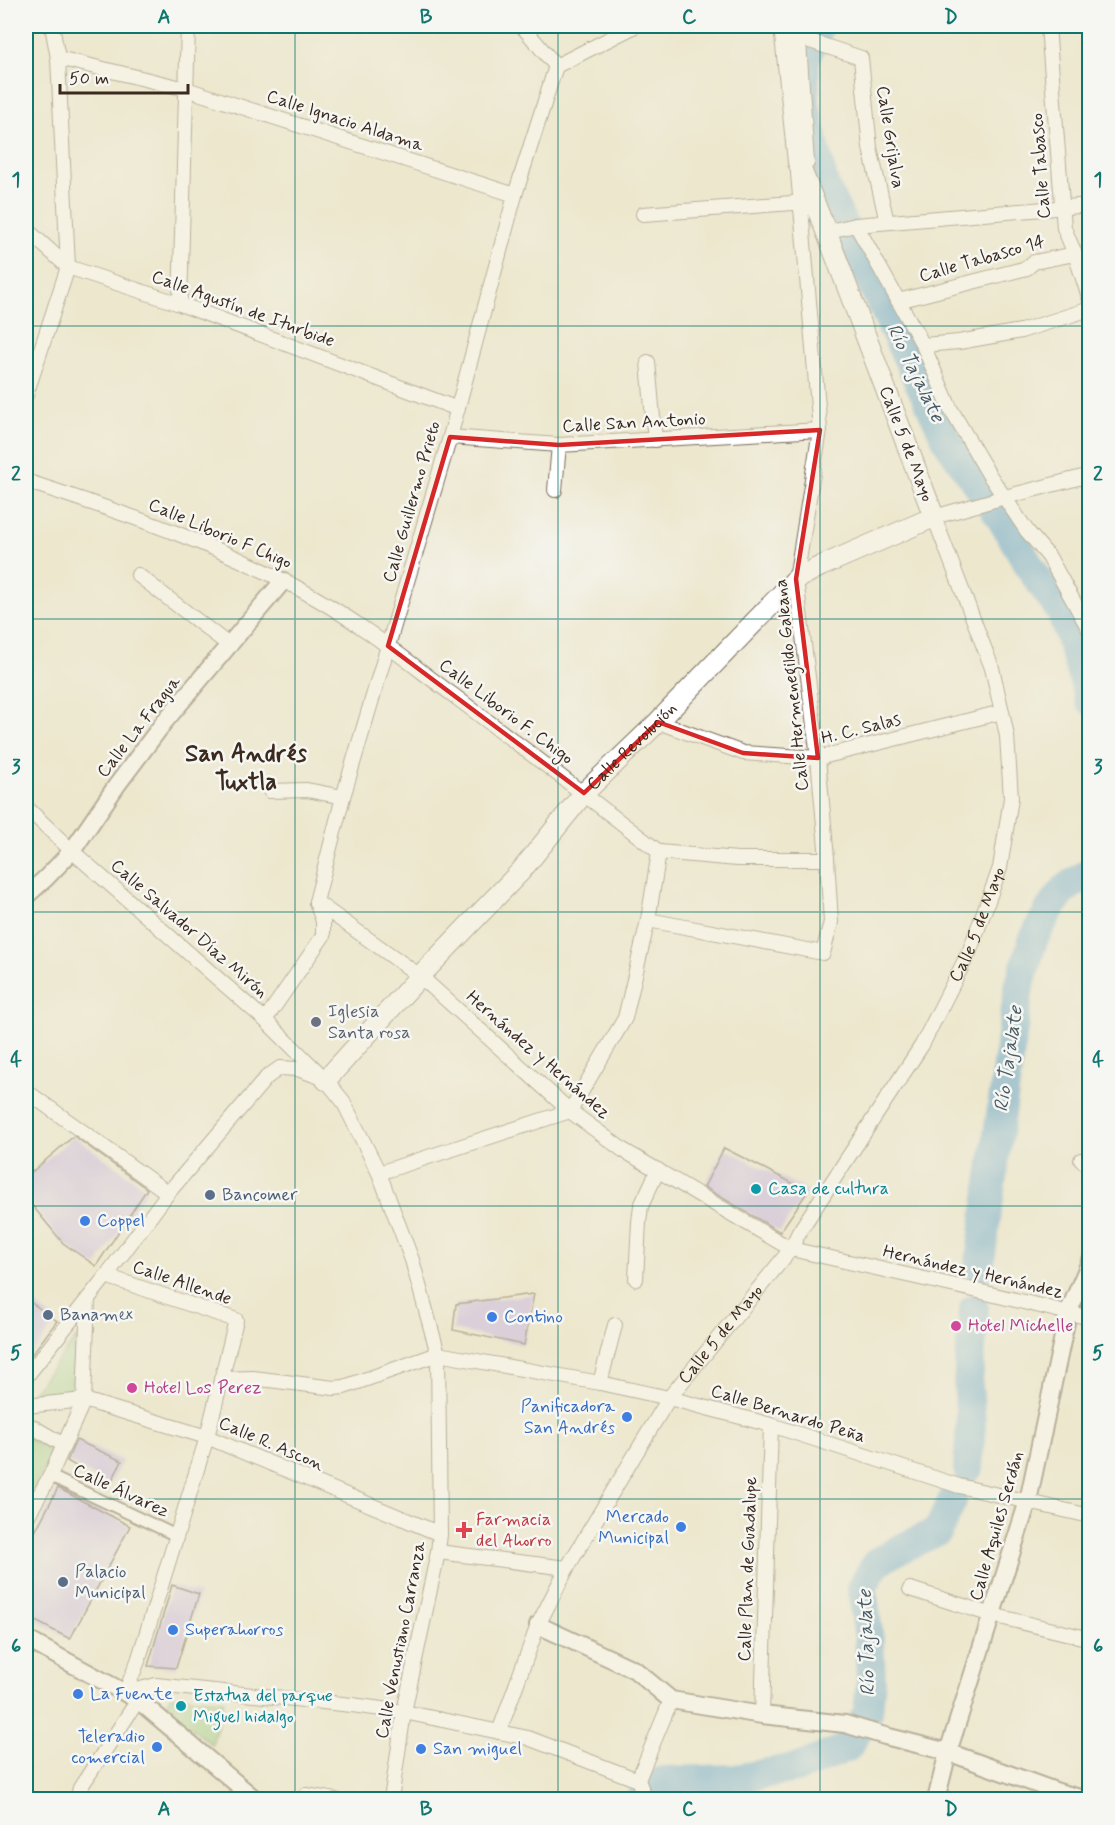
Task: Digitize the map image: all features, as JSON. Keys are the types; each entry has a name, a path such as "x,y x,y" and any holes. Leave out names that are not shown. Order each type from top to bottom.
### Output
{"main road":[{"name":"Calle 5 de Mayo","path":"797,32 798,162 806,180 807,202 833,233 934,517"},
{"name":"Calle Revolución","path":"326,1080 420,976 521,870 584,794 658,722 796,579 934,517"}],"street":[{"path":"26,395 68,267 58,58 52,26"},
{"path":"180,304 188,26"},
{"path":"522,26 556,66 635,26"},
{"name":"Calle Tabasco","path":"1048,26 1064,228 1075,254 1089,300"},
{"path":"797,32 807,158 806,180"},
{"name":"Calle Grijalva","path":"797,32 861,58 870,148 887,222"},
{"name":"Calle Ignacio Aldama","path":"58,58 186,89 515,195"},
{"name":"Calle Guillermo Prieto","path":"265,1020 323,936 323,921 316,902 343,797 458,409 515,195 556,66"},
{"name":"Calle Hermenegildo Galeana","path":"648,920 823,953 831,922 818,758 796,579 820,430 807,202 798,162"},
{"path":"643,213 807,202"},
{"path":"833,233 854,226 887,222 1089,205"},
{"path":"854,226 923,345 950,408 1002,498 1048,557 1089,631"},
{"name":"Calle Agustín de Iturbide","path":"26,229 68,267 180,304 458,409"},
{"name":"Calle Tabasco 14","path":"898,301 1027,268 1034,262 1075,254"},
{"path":"923,345 959,342 1021,331 1089,309"},
{"path":"648,362 655,440"},
{"name":"Calle San Antonio","path":"450,437 559,445 820,430"},
{"path":"555,490 559,445"},
{"name":"Calle Revolución","path":"934,517 1089,475"},
{"name":"Calle Liborio F Chigo","path":"26,481 149,521 284,581 313,596 388,646"},
{"name":"Calle 5 de Mayo","path":"499,1732 538,1625 567,1568 669,1398 791,1249 922,1045 970,950 1000,868 1011,798 1007,736 992,668 934,517"},
{"path":"138,575 230,646"},
{"name":"Calle La Fragua","path":"26,896 72,851 117,784 165,721 284,581"},
{"name":"Calle Liborio F. Chigo","path":"388,646 659,852"},
{"name":"H. C. Salas","path":"658,722 743,753 818,758 1002,712"},
{"path":"270,791 307,790 343,797"},
{"name":"Calle Salvador Díaz Mirón","path":"26,807 72,851 265,1020 326,1080"},
{"path":"379,1173 570,1111 625,1018 648,920 659,852 737,858 827,859"},
{"name":"Hernández y Hernández","path":"316,902 420,976 570,1111 623,1150 791,1249 1089,1318"},
{"path":"26,1377 168,1193 292,1046"},
{"path":"267,1077 280,1068 297,1069 326,1080"},
{"name":"Calle Venustiano Carranza","path":"326,1080 343,1101 379,1173 412,1260 438,1353 440,1534 404,1712 391,1800"},
{"path":"26,1091 168,1193"},
{"path":"636,1280 641,1206 658,1170"},
{"name":"Calle Aquiles Serdán","path":"936,1800 948,1752 1028,1501 1068,1313 1089,1262"},
{"name":"Calle Allende","path":"77,1800 80,1788 131,1696 138,1661 207,1437 236,1320 106,1276"},
{"path":"26,1519 50,1476 84,1400 88,1299"},
{"path":"600,1383 615,1325"},
{"path":"221,1379 253,1377 334,1388 344,1387 438,1353"},
{"name":"Calle Bernardo Peña","path":"438,1353 669,1398 771,1425 959,1486 1089,1516"},
{"path":"26,1406 84,1400"},
{"name":"Calle R. Ascon","path":"84,1400 207,1437 440,1534"},
{"path":"26,1423 64,1445"},
{"name":"Calle Plan de Guadalupe","path":"762,1715 771,1425"},
{"name":"Calle Álvarez","path":"50,1476 177,1536"},
{"path":"438,1552 567,1568"},
{"path":"910,1589 992,1615 1089,1639"},
{"path":"538,1625 635,1670 671,1700 762,1715 846,1724 948,1752 1058,1792 1087,1800"},
{"path":"26,1639 131,1696 256,1800"},
{"path":"131,1696 156,1685 404,1712 528,1738 640,1783"},
{"path":"646,1800 640,1783 671,1700"},
{"path":"303,1800 306,1795 335,1800"}],"highlighted area":[{"path":"820,430 796,579 818,758 743,753 658,722 584,793 388,646 450,437 559,445"}],"green space":[{"path":"77,1337 72,1395 29,1397"},
{"path":"26,1437 53,1453 26,1502"},
{"path":"171,1696 224,1700 212,1745 164,1706"}],"building":[{"name":"Coppel","path":"74,1136 147,1189 96,1266 63,1243 26,1198 26,1177"},
{"name":"Casa de cultura","path":"724,1148 808,1191 780,1232 704,1187"},
{"name":"Contino","path":"534,1294 524,1345 453,1330 456,1304"},
{"path":"26,1299 57,1321 26,1362"},
{"path":"76,1440 122,1461 109,1486 67,1461"},
{"name":"Palacio Municipal","path":"58,1488 130,1526 70,1639 26,1616 26,1549"},
{"name":"Superahorros","path":"172,1585 199,1594 176,1668 148,1666"}],"waterway":[{"name":"Río Tajalate","path":"819,26 805,61 805,106 824,185 949,444 999,515 1035,575 1062,613 1090,700"},
{"name":"Río Tajalate","path":"979,1268 1019,987 1033,940 1049,910 1065,889 1090,872"},
{"name":"Río Tajalate","path":"968,1468 971,1424 968,1383 974,1309"},
{"name":"Río Tajalate","path":"640,1800 663,1781 735,1779 801,1767 848,1747 868,1712 871,1680 869,1640 862,1587 877,1562 938,1531 952,1501"}],"place":[{"name":"Iglesia Santa rosa","path":"316,1022"},
{"name":"Casa de cultura","path":"756,1189"},
{"name":"Bancomer","path":"210,1195"},
{"name":"Coppel","path":"85,1221"},
{"name":"Banamex","path":"48,1315"},
{"name":"Contino","path":"492,1317"},
{"name":"Hotel Michelle","path":"956,1326"},
{"name":"Hotel Los Perez","path":"132,1388"},
{"name":"Panificadora San Andrés","path":"627,1417"},
{"name":"Mercado Municipal","path":"681,1527"},
{"name":"Farmacia del Ahorro","path":"464,1530"},
{"name":"Palacio Municipal","path":"63,1582"},
{"name":"Superahorros","path":"173,1630"},
{"name":"La Fuente","path":"78,1694"},
{"name":"Estatua del parque Miguel hidalgo","path":"181,1706"},
{"name":"Teleradio comercial","path":"157,1747"},
{"name":"San miguel","path":"421,1749"}],"district":[{"name":"San Andrés Tuxtla","path":"246,768"}]}
